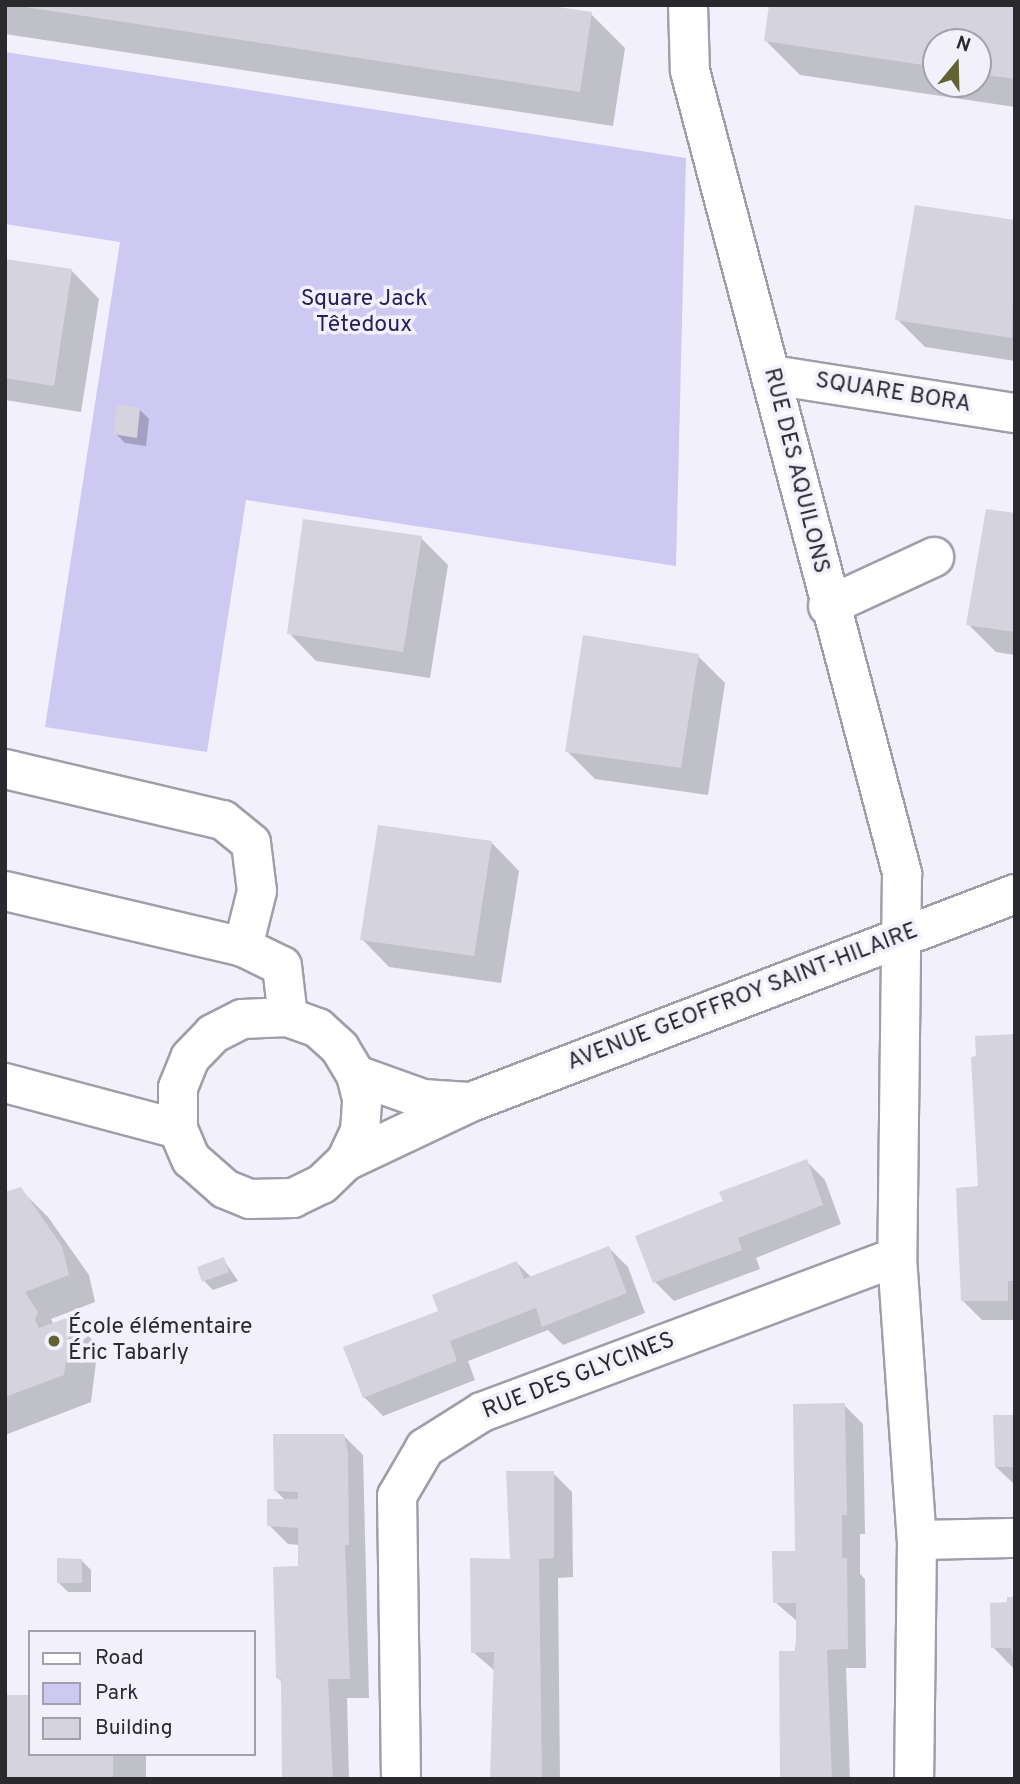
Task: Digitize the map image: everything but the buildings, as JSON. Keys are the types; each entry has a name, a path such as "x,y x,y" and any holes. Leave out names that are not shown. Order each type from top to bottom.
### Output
{"street":[{"name":"RUE DES AQUILONS","path":"688,5 690,71 772,375 828,606 902,873 904,936"},
{"name":"SQUARE BORA","path":"772,375 1015,413"},
{"path":"828,606 934,557"},
{"path":"5,769 223,820 251,842 257,891 243,947"},
{"path":"5,891 243,947 282,966 288,1017"},
{"name":"AVENUE GEOFFROY SAINT-HILAIRE","path":"346,1161 359,1131 362,1099 356,1075 340,1048 318,1028 288,1017 242,1019 213,1034 190,1058 178,1088 178,1129 191,1159 225,1189 250,1199 293,1198 322,1184 346,1161 471,1102 1015,894"},
{"path":"904,936 897,1258 917,1539 914,1779"},
{"name":"AVENUE GEOFFROY SAINT-HILAIRE","path":"356,1075 423,1099 471,1102"},
{"path":"5,1083 178,1129"},
{"name":"RUE DES GLYCINES","path":"401,1779 397,1496 425,1448 482,1412 897,1258"},
{"path":"917,1539 1015,1538"}],"green space":[{"name":"Square Jack Têtedoux","path":"5,52 686,158 676,566 246,500 207,752 45,727 120,242 5,224"}],"place":[{"name":"École élémentaire Éric Tabarly","path":"54,1341"}]}
